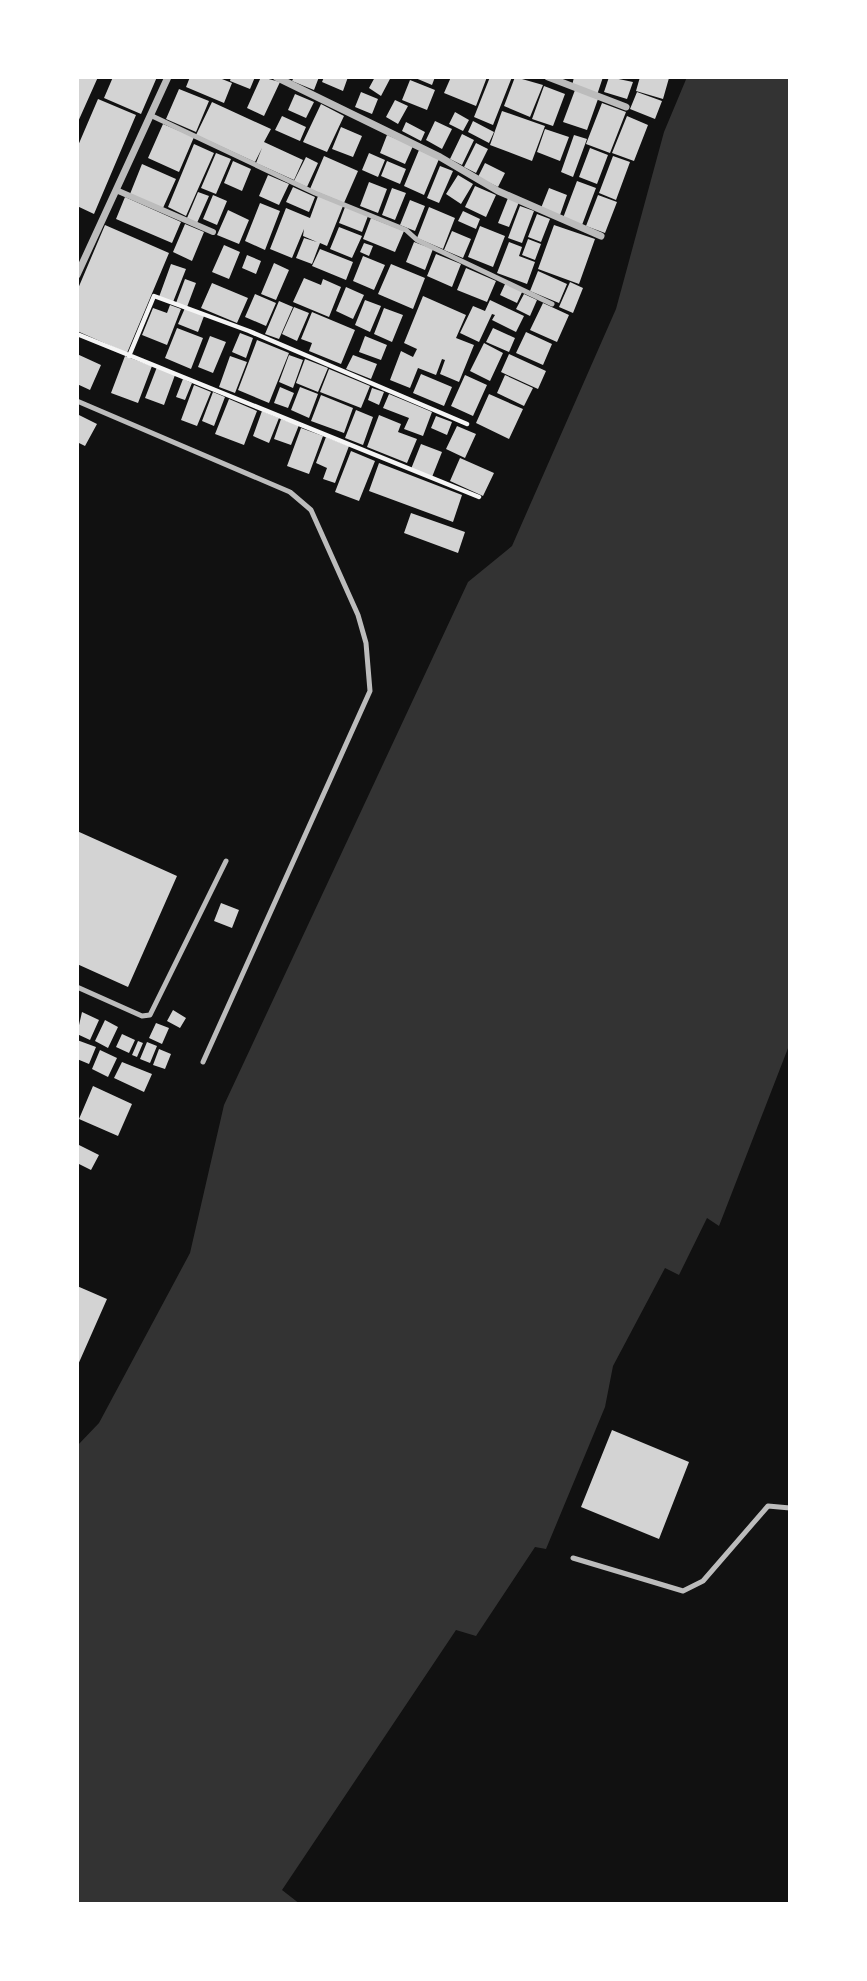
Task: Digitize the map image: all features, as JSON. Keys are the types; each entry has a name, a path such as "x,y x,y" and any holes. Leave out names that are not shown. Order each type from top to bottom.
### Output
{"street":[{"path":"77,275 168,77"},
{"path":"276,77 440,157 498,191 601,236"},
{"path":"548,77 626,107"},
{"path":"116,190 213,232"}],"lane":[{"path":"150,115 315,193 406,230 417,240 552,303"},
{"path":"77,401 290,492 303,500 332,555 366,643 370,691 203,1062"},
{"path":"77,987 142,1016 150,1015 226,861"},
{"path":"573,1558 683,1591 703,1581 768,1506 790,1508"}],"path":[{"path":"129,356 154,296 249,331 467,424"},
{"path":"77,334 479,497"}],"shaded area":[{"path":"687,77 790,77 790,1043 719,1226 707,1218 679,1275 665,1268 613,1366 605,1407 546,1549 535,1547 476,1636 456,1630 282,1890 300,1904 77,1904 77,1446 99,1423 190,1253 224,1105 468,582 512,546 616,309 664,132"}],"building":[{"path":"77,77 98,77 77,124"},
{"path":"113,77 157,77 141,114 104,98"},
{"path":"190,77 217,77 232,83 224,103 186,87"},
{"path":"231,77 255,77 250,89 230,81"},
{"path":"261,77 280,82 264,116 247,108"},
{"path":"294,77 319,77 314,90 292,81"},
{"path":"324,77 348,77 343,91 322,82"},
{"path":"375,77 391,77 381,96 369,88"},
{"path":"413,77 435,77 432,85"},
{"path":"451,77 487,77 476,106 444,93"},
{"path":"490,77 512,77 493,125 474,117"},
{"path":"515,77 543,85 530,117 504,106"},
{"path":"574,77 603,77 597,95 572,86"},
{"path":"609,77 633,82 627,99 604,92"},
{"path":"640,77 669,78 663,99 636,91"},
{"path":"410,80 435,90 427,110 402,100"},
{"path":"544,86 565,94 553,126 532,119"},
{"path":"179,89 209,101 196,132 166,119"},
{"path":"575,90 598,99 587,130 563,122"},
{"path":"361,92 378,99 372,114 355,107"},
{"path":"637,92 662,101 655,119 630,109"},
{"path":"295,94 314,102 306,118 288,110"},
{"path":"98,99 136,115 94,214 77,206 77,148"},
{"path":"395,100 408,106 398,124 386,117"},
{"path":"212,102 271,129 264,142 303,160 294,180 256,163 262,148 255,162 196,135"},
{"path":"602,103 626,112 610,153 586,144"},
{"path":"321,104 344,116 327,152 303,142"},
{"path":"502,111 545,126 532,161 490,145"},
{"path":"455,112 469,120 463,131 449,124"},
{"path":"282,116 306,127 300,141 275,130"},
{"path":"627,116 648,125 634,161 612,153"},
{"path":"435,121 452,129 442,149 426,140"},
{"path":"473,121 494,132 489,143 468,132"},
{"path":"406,122 425,132 421,141 402,131"},
{"path":"163,124 194,137 179,172 148,158"},
{"path":"341,127 362,136 353,157 332,149"},
{"path":"545,129 569,137 560,161 537,152"},
{"path":"462,134 474,140 462,165 450,159"},
{"path":"387,135 413,146 405,164 380,153"},
{"path":"574,135 587,139 573,177 561,172"},
{"path":"476,143 488,149 476,173 464,167"},
{"path":"194,144 214,153 186,216 168,207"},
{"path":"590,148 608,155 597,184 579,177"},
{"path":"419,150 439,159 424,195 404,186"},
{"path":"216,153 231,159 216,194 201,188"},
{"path":"369,153 385,160 378,177 362,170"},
{"path":"324,156 358,171 344,203 310,189"},
{"path":"613,156 630,162 616,200 599,193"},
{"path":"306,157 318,163 307,187 294,181"},
{"path":"233,161 251,169 242,191 224,183"},
{"path":"387,161 406,169 400,184 381,176"},
{"path":"485,163 505,173 498,187 478,177"},
{"path":"142,164 176,179 163,208 130,194"},
{"path":"440,166 453,171 439,203 427,198"},
{"path":"268,175 289,184 279,205 259,196"},
{"path":"458,175 473,184 461,204 446,194"},
{"path":"577,181 596,188 582,225 563,218"},
{"path":"369,182 387,189 378,213 360,206"},
{"path":"475,186 496,195 486,217 465,207"},
{"path":"293,187 315,197 309,212 286,202"},
{"path":"392,188 406,193 395,220 382,215"},
{"path":"549,188 567,195 560,215 541,208"},
{"path":"198,192 209,196 197,223 187,218"},
{"path":"213,195 227,201 217,225 203,219"},
{"path":"598,195 617,202 605,233 586,226"},
{"path":"318,196 343,206 327,246 320,243 312,264 296,258 304,238 317,242 303,236 304,229 292,258 270,249 286,208 310,218"},
{"path":"125,197 181,222 172,243 116,219"},
{"path":"508,198 519,202 509,227 498,223"},
{"path":"410,200 425,206 415,231 400,225"},
{"path":"260,203 280,211 265,250 245,241"},
{"path":"520,206 534,211 522,243 508,238"},
{"path":"345,207 368,216 362,232 339,223"},
{"path":"429,207 455,218 443,249 417,238"},
{"path":"228,210 249,220 239,244 217,235"},
{"path":"463,211 480,219 476,229 458,221"},
{"path":"537,214 550,219 541,242 528,237"},
{"path":"371,218 404,231 395,252 363,239"},
{"path":"185,224 204,232 192,261 173,252"},
{"path":"105,225 169,253 127,353 77,331 77,291"},
{"path":"554,225 595,239 579,284 538,269"},
{"path":"480,226 505,236 493,267 468,257"},
{"path":"339,227 362,236 352,258 330,249"},
{"path":"452,231 471,239 463,258 444,250"},
{"path":"528,239 541,244 535,260 522,255"},
{"path":"414,242 433,249 425,270 406,262"},
{"path":"509,242 522,247 519,256 535,262 527,284 497,273"},
{"path":"364,243 373,246 369,256 360,252"},
{"path":"224,245 240,252 229,279 212,272"},
{"path":"320,249 353,262 346,280 312,266"},
{"path":"436,254 461,264 452,287 427,276"},
{"path":"247,255 261,261 256,274 242,268"},
{"path":"363,256 385,265 374,290 353,281"},
{"path":"274,263 289,270 276,300 261,294"},
{"path":"171,264 186,269 173,302 159,297"},
{"path":"391,264 425,278 413,309 378,294"},
{"path":"466,268 496,281 487,302 457,290"},
{"path":"538,271 567,284 559,303 530,291"},
{"path":"304,278 321,285 323,279 341,287 329,317 293,302"},
{"path":"185,279 196,283 187,307 176,303"},
{"path":"506,282 523,290 517,303 500,295"},
{"path":"570,282 583,288 573,313 559,307"},
{"path":"212,283 248,298 237,323 201,308"},
{"path":"346,287 364,295 353,319 336,311"},
{"path":"255,294 276,303 266,326 245,317"},
{"path":"524,294 537,300 530,316 516,309"},
{"path":"423,296 466,315 456,338 474,345 459,382 440,374 445,360 442,359 436,375 418,368 410,388 390,380 401,351 413,357 417,349 404,343"},
{"path":"365,300 381,306 370,332 355,325"},
{"path":"490,300 524,316 516,332 492,320 495,315 492,314 479,342 460,333 473,306 485,311"},
{"path":"279,301 293,307 279,339 265,334"},
{"path":"543,303 569,315 557,342 530,330"},
{"path":"170,305 181,309 167,345 142,335 153,308 167,313"},
{"path":"294,307 309,313 297,341 282,334"},
{"path":"185,308 204,316 198,332 178,324"},
{"path":"384,308 403,315 392,342 374,334"},
{"path":"312,312 355,330 341,364 309,351 312,343 301,339"},
{"path":"177,328 203,338 191,369 165,358"},
{"path":"493,328 515,338 509,352 486,342"},
{"path":"526,332 552,344 543,365 516,353"},
{"path":"240,333 253,338 246,358 232,352"},
{"path":"210,336 226,342 213,373 198,367"},
{"path":"365,336 387,345 381,360 359,352"},
{"path":"257,340 289,353 269,403 238,390"},
{"path":"484,343 503,353 490,381 470,371"},
{"path":"77,354 101,365 90,390 77,384"},
{"path":"509,354 546,371 538,389 501,372"},
{"path":"289,355 303,360 293,388 279,382"},
{"path":"353,355 377,364 371,379 346,369"},
{"path":"125,356 152,366 138,403 111,393"},
{"path":"230,356 247,362 235,393 219,387"},
{"path":"305,359 328,368 318,392 296,383"},
{"path":"157,367 175,375 164,405 145,398"},
{"path":"329,369 370,386 361,408 320,392"},
{"path":"421,374 452,387 444,406 413,393"},
{"path":"465,375 487,385 473,416 451,406"},
{"path":"505,375 533,388 524,406 497,393"},
{"path":"183,379 192,383 185,400 176,397"},
{"path":"194,385 211,392 197,426 181,420"},
{"path":"280,387 294,393 288,408 274,403"},
{"path":"300,387 318,394 309,418 291,410"},
{"path":"372,388 384,392 379,405 368,400"},
{"path":"213,392 225,397 214,426 202,421"},
{"path":"389,394 432,412 423,436 404,429 409,418 383,408"},
{"path":"489,394 523,409 509,439 476,423"},
{"path":"321,395 353,408 344,433 311,421"},
{"path":"229,399 257,411 244,445 215,434"},
{"path":"356,410 373,417 363,445 345,438"},
{"path":"262,411 279,418 269,443 253,436"},
{"path":"77,414 97,424 85,446 77,442"},
{"path":"379,415 401,424 398,432 417,439 407,463 367,447"},
{"path":"436,416 452,422 447,435 431,428"},
{"path":"281,419 299,425 291,445 274,439"},
{"path":"457,426 476,434 465,458 446,449"},
{"path":"301,428 323,436 309,474 287,466"},
{"path":"326,437 349,446 335,483 323,479 327,468 316,463"},
{"path":"421,444 442,452 432,477 411,469"},
{"path":"351,451 375,461 359,501 335,492"},
{"path":"460,458 494,473 483,496 450,481"},
{"path":"379,463 462,495 453,522 369,491"},
{"path":"411,513 465,532 458,553 404,533"},
{"path":"77,831 177,876 128,987 77,964"},
{"path":"221,903 239,910 232,928 214,921"},
{"path":"173,1010 186,1018 180,1028 167,1021"},
{"path":"82,1012 99,1020 90,1040 77,1034"},
{"path":"105,1020 118,1027 108,1048 95,1041"},
{"path":"156,1023 169,1028 162,1044 149,1038"},
{"path":"122,1034 135,1040 129,1053 116,1047"},
{"path":"77,1040 96,1047 89,1064 77,1059"},
{"path":"138,1041 143,1043 137,1057 132,1055"},
{"path":"147,1042 157,1046 150,1063 140,1059"},
{"path":"159,1049 171,1054 165,1069 153,1065"},
{"path":"100,1050 117,1058 108,1077 92,1069"},
{"path":"122,1062 152,1074 144,1092 114,1078"},
{"path":"93,1086 132,1104 118,1136 79,1119"},
{"path":"77,1144 99,1155 91,1170 77,1163"},
{"path":"77,1286 107,1299 77,1367"},
{"path":"612,1430 689,1462 659,1539 581,1507"}]}
